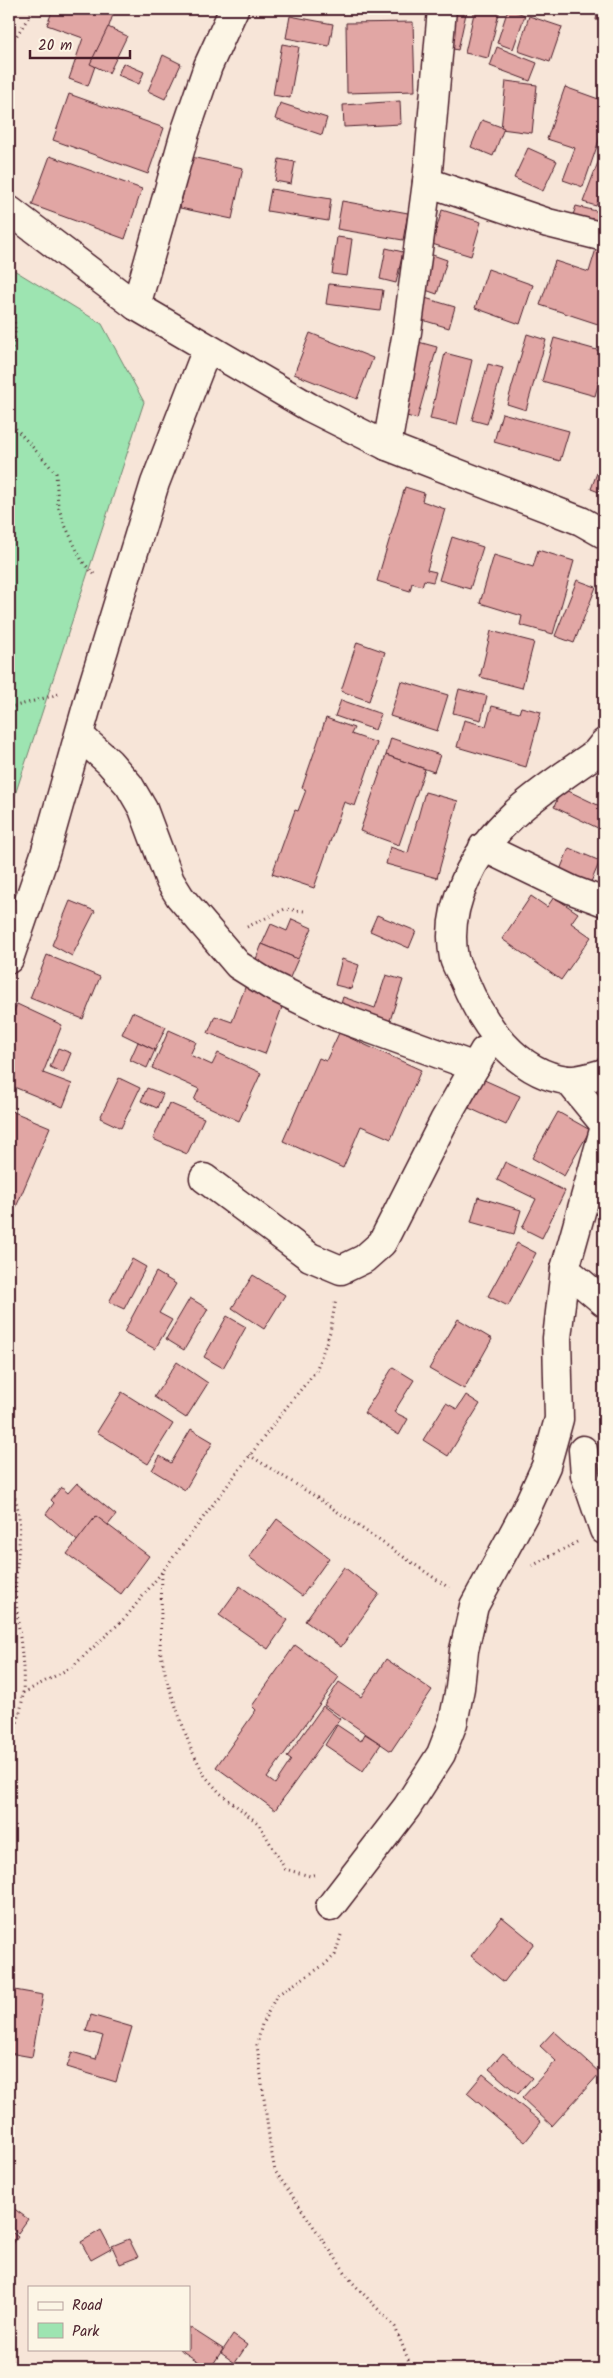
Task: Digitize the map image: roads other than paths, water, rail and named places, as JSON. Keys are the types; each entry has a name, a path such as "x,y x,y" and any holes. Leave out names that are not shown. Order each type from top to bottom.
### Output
{"street":[{"path":"136,306 185,133 208,66 234,9"},
{"path":"387,446 407,332 427,182 442,9"},
{"path":"427,182 548,223 604,237"},
{"path":"9,210 136,306 309,408 387,446 581,521 604,534"},
{"path":"9,959 46,854 93,685 155,483 207,349"},
{"path":"80,736 109,762 129,785 143,809 170,881 180,896 238,965 270,985 332,1015 475,1067"},
{"path":"604,742 596,753 513,813 483,847 465,881 452,918 454,958 473,1001 494,1035 534,1070 568,1080 604,1073"},
{"path":"483,847 572,890 599,902 604,902"},
{"path":"204,1178 310,1258 342,1270 364,1259 382,1243 444,1121 494,1035"},
{"path":"568,1080 604,1124"},
{"path":"330,1907 407,1807 441,1754 453,1724 460,1688 464,1650 474,1606 525,1512 546,1466 559,1419 557,1338 565,1269 604,1130"},
{"path":"565,1269 604,1302"},
{"path":"559,1419 594,1456 585,1475 604,1529"}]}
